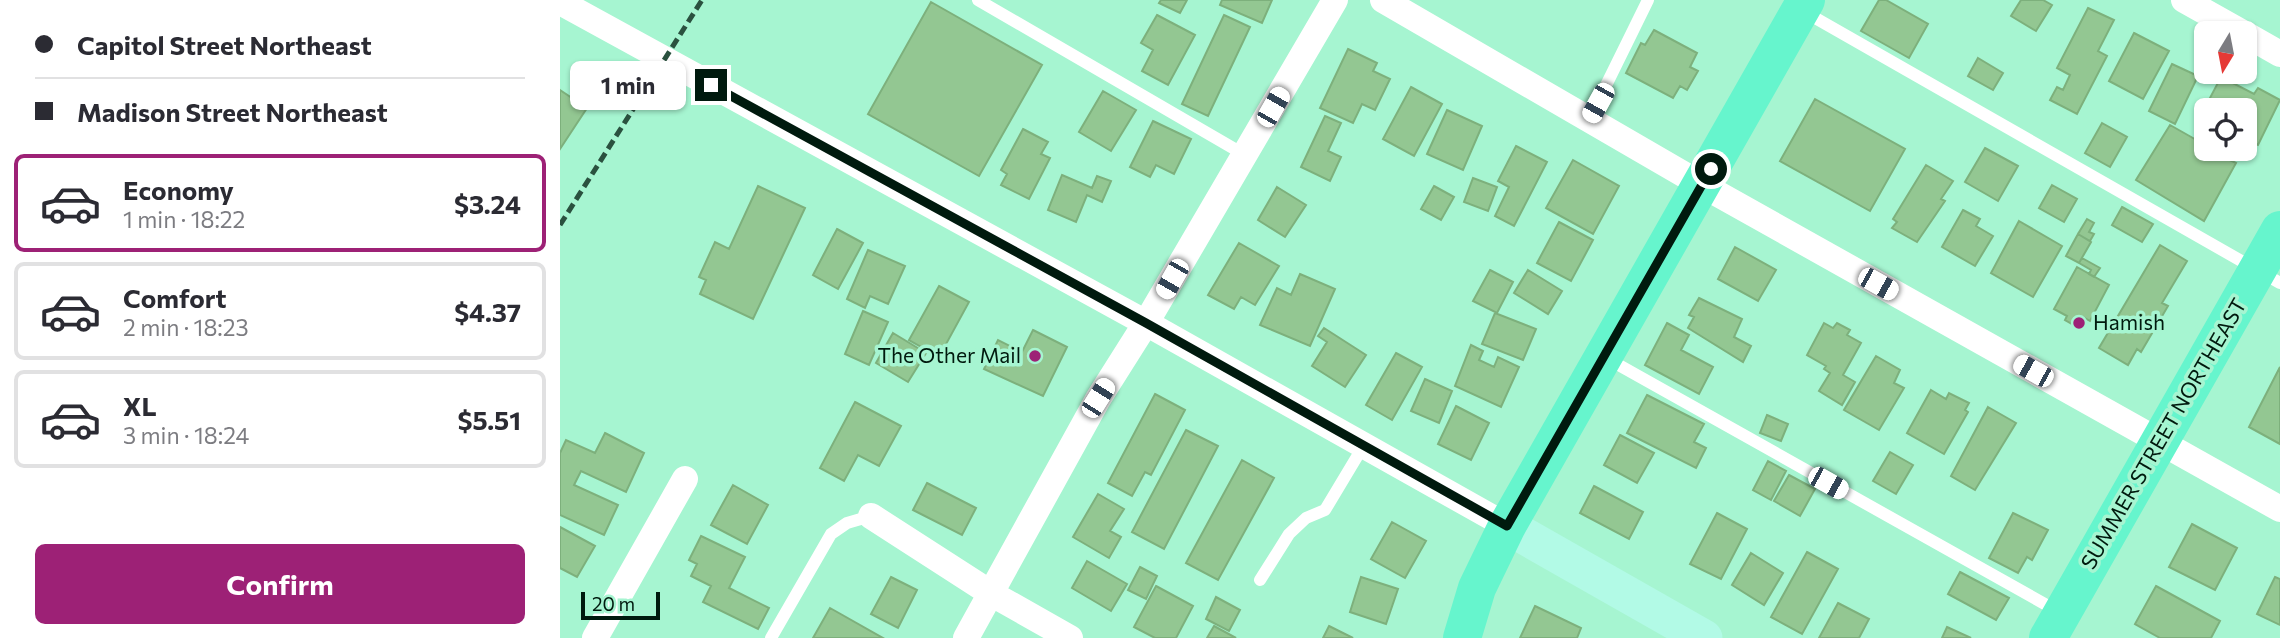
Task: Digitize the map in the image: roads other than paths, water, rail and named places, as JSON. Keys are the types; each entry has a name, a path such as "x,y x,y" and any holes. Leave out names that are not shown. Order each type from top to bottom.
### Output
{"main road":[{"path":"1462,638 1477,588 1507,526 1702,185 1797,3"},
{"name":"SUMMER STREET NORTHEAST","path":"2055,626 2160,442 2269,277 2280,230"}],"street":[{"path":"966,638 1098,398 1146,323 1335,0"},
{"path":"1383,0 1702,185 2280,509"},
{"path":"2184,0 2221,21"},
{"path":"560,2 1146,323 1704,638"},
{"path":"2258,42 2280,54"},
{"path":"595,638 685,479"},
{"path":"871,516 1055,635"}],"lane":[{"path":"978,0 1245,155"},
{"path":"1590,118 1648,0"},
{"path":"1797,3 2269,277"},
{"path":"1605,357 2055,626"},
{"path":"1260,580 1289,534 1306,518 1325,510 1364,445"},
{"path":"771,638 831,534 847,523 871,516"}],"railway":[{"path":"560,225 702,0"}],"place":[{"name":"Hamish","path":"2079,323"},
{"name":"The Other Mail","path":"1035,356"}]}
